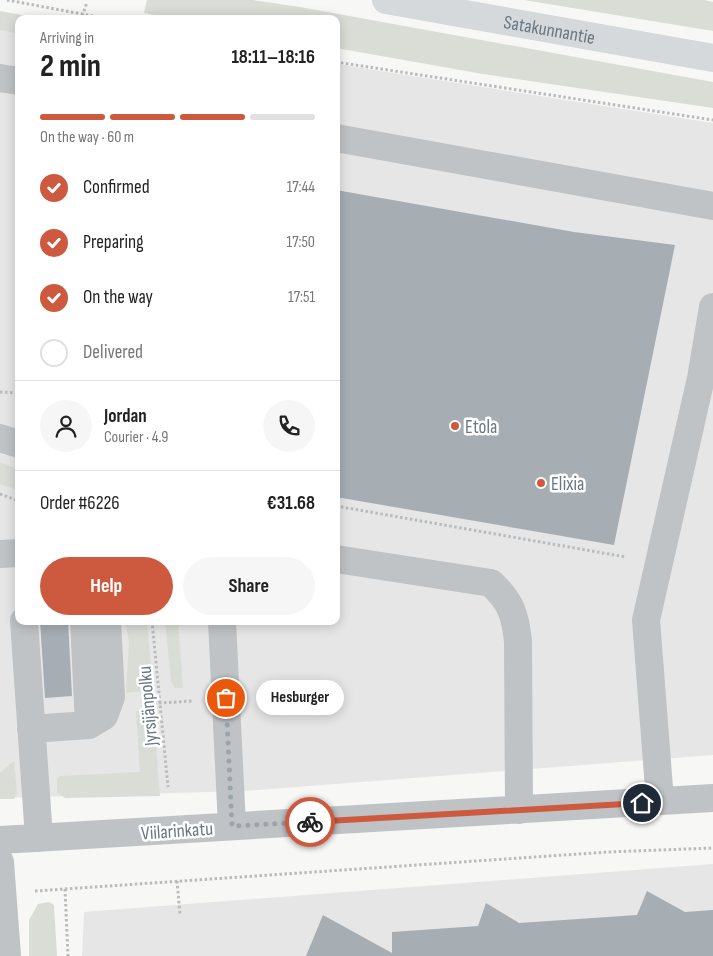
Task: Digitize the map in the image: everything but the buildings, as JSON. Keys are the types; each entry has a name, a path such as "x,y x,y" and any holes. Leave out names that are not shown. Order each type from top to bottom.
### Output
{"main road":[{"name":"Satakunnantie","path":"386,0 713,58"}],"street":[{"path":"0,78 15,80"},
{"path":"340,139 713,206"},
{"path":"660,801 646,620 701,378 713,307"},
{"path":"0,438 15,443"},
{"path":"0,554 15,553"},
{"path":"340,560 491,583 508,601 515,616 518,642 519,810"},
{"path":"24,625 39,838"},
{"path":"84,625 90,725"},
{"path":"31,729 90,725 104,716 110,704 107,625"},
{"path":"222,625 232,826"},
{"name":"Viilarinkatu","path":"0,840 713,798"},
{"path":"0,862 7,956"}],"path":[{"path":"7,0 88,15"},
{"path":"83,14 86,2"},
{"path":"340,63 713,120"},
{"path":"0,392 15,393"},
{"path":"0,494 15,500"},
{"path":"340,507 601,553"},
{"name":"Jyrsijänpolku","path":"152,625 168,787"},
{"path":"175,701 185,701"},
{"path":"68,956 65,889 608,852 713,848"},
{"path":"177,881 180,914"}],"shaded area":[{"path":"147,0 252,0 300,7 713,82 713,108 483,74 340,49 340,15 155,15 144,13"},
{"path":"524,0 704,0 713,2 713,31"},
{"path":"0,11 22,15 15,15 15,33 0,30"},
{"path":"0,12 19,15 15,15 15,625 340,625 340,65 713,123 713,755 243,791 0,798"},
{"path":"0,462 15,468 15,490 0,484"},
{"path":"126,625 147,625 153,690 126,693 129,642"},
{"path":"165,625 178,625 183,688 175,688 171,681"},
{"path":"153,710 160,796 65,798 57,792 57,779 60,776 140,772 136,711"},
{"path":"14,761 17,793 14,799 0,799 0,773"},
{"path":"713,864 713,956 82,956 84,912"},
{"path":"49,902 54,905 57,956 29,956 29,920 38,904"}],"way so far":[{"path":"226,698 232,826 310,822"}],"place":[{"name":"Etola","path":"455,426"},
{"name":"Elixia","path":"541,483"},
{"name":"Hesburger","path":"226,698"}],"route":[{"path":"310,822 642,803"}]}
